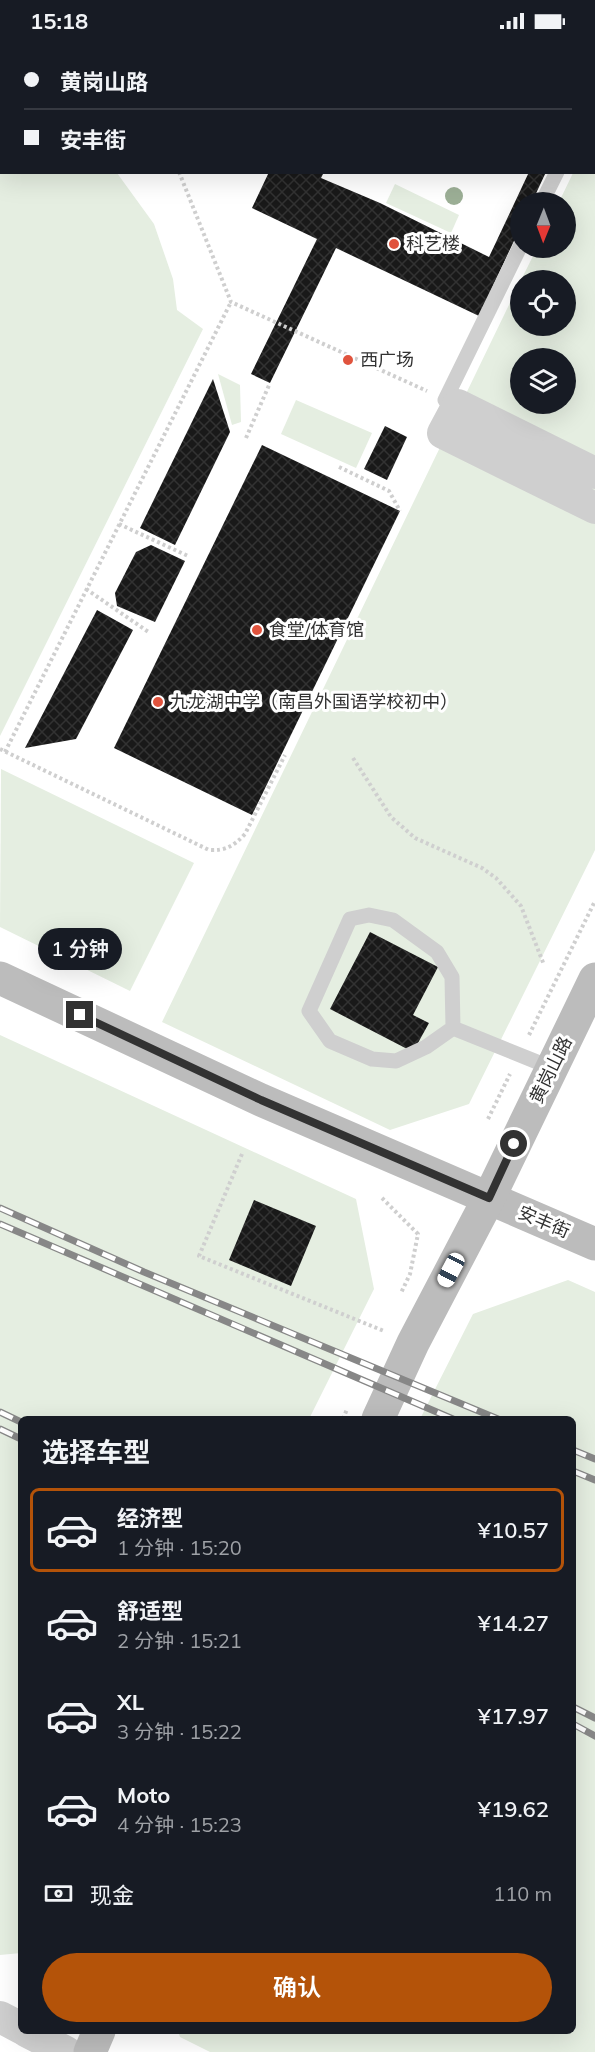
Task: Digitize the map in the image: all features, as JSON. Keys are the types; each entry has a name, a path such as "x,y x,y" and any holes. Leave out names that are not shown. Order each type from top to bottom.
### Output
{"street":[{"path":"595,473 458,405 443,433 595,508"},
{"name":"安丰街","path":"0,978 261,1100 595,1244"},
{"name":"黄岗山路","path":"379,1416 398,1337 489,1198 595,979"},
{"path":"0,2017 18,2026"},
{"path":"32,2034 66,2052"},
{"path":"90,2052 98,2034"}],"lane":[{"path":"547,192 556,174"},
{"path":"445,400 515,258"},
{"path":"369,915 393,920 437,952 452,977 453,1028 426,1047 396,1061 372,1059 330,1041 309,1011 350,919 369,915"},
{"path":"453,1028 552,1068"}],"path":[{"path":"180,174 231,302 445,400"},
{"path":"231,302 2,750 209,850 220,851 237,843 245,834 285,754"},
{"path":"246,438 270,383"},
{"path":"339,467 389,491 400,511"},
{"path":"119,524 188,556"},
{"path":"86,589 150,633"},
{"path":"353,758 391,817 415,838 482,868 496,878 521,906 544,965"},
{"path":"488,1119 595,901"},
{"path":"242,1154 199,1256 398,1337"},
{"path":"381,1198 418,1234 410,1274 397,1303"},
{"path":"388,1322 398,1337"},
{"path":"379,1341 398,1337"},
{"path":"344,1416 352,1400"}],"shaded area":[{"path":"0,174 118,174 154,224 173,279 177,310 203,329 0,736"},
{"path":"573,174 595,174 595,850 469,1104 390,1130 162,1022 510,303 510,336 576,336 576,270 526,270 532,258 576,258 576,192 564,192"},
{"path":"395,184 459,215 451,233 386,203"},
{"path":"218,374 240,385 241,422 232,425"},
{"path":"296,400 372,433 356,468 281,434"},
{"path":"1,769 194,863 130,991 0,927"},
{"path":"0,1035 356,1199 374,1289 310,1416 18,1416 18,1953 0,1955"},
{"path":"568,1280 595,1292 595,2052 210,2052 180,2037 179,2034 576,2034 576,1416 422,1416 473,1314"}],"building":[{"name":"科艺楼","path":"268,174 323,174 321,178 380,203 489,257 510,212 510,249 479,316 336,248 270,383 251,374 317,239 252,208"},
{"name":"科艺楼","path":"528,174 545,174 537,192 520,192"},
{"path":"213,379 230,432 175,545 140,528"},
{"path":"385,426 407,437 387,480 364,469"},
{"name":"食堂/体育馆","path":"262,445 400,511 252,815 114,748"},
{"path":"151,545 185,561 155,622 117,606 115,593 136,552"},
{"path":"97,610 133,630 76,739 25,748"},
{"path":"370,932 438,967 413,1015 429,1023 413,1052 330,1009"},
{"path":"254,1200 316,1226 291,1286 229,1260"}],"railway":[{"path":"0,1208 144,1272 491,1416"},
{"path":"0,1224 446,1416"},
{"path":"0,1412 18,1421"},
{"path":"0,1429 18,1438"},
{"path":"576,1451 595,1459"},
{"path":"576,1472 595,1480"},
{"path":"576,1708 595,1718"},
{"path":"576,1726 595,1736"}],"place":[{"name":"科艺楼","path":"394,244"},
{"name":"西广场","path":"348,360"},
{"name":"食堂/体育馆","path":"257,630"},
{"name":"九龙湖中学（南昌外国语学校初中）","path":"158,702"}],"route":[{"path":"80,1015 261,1100 489,1198 514,1144"}]}
